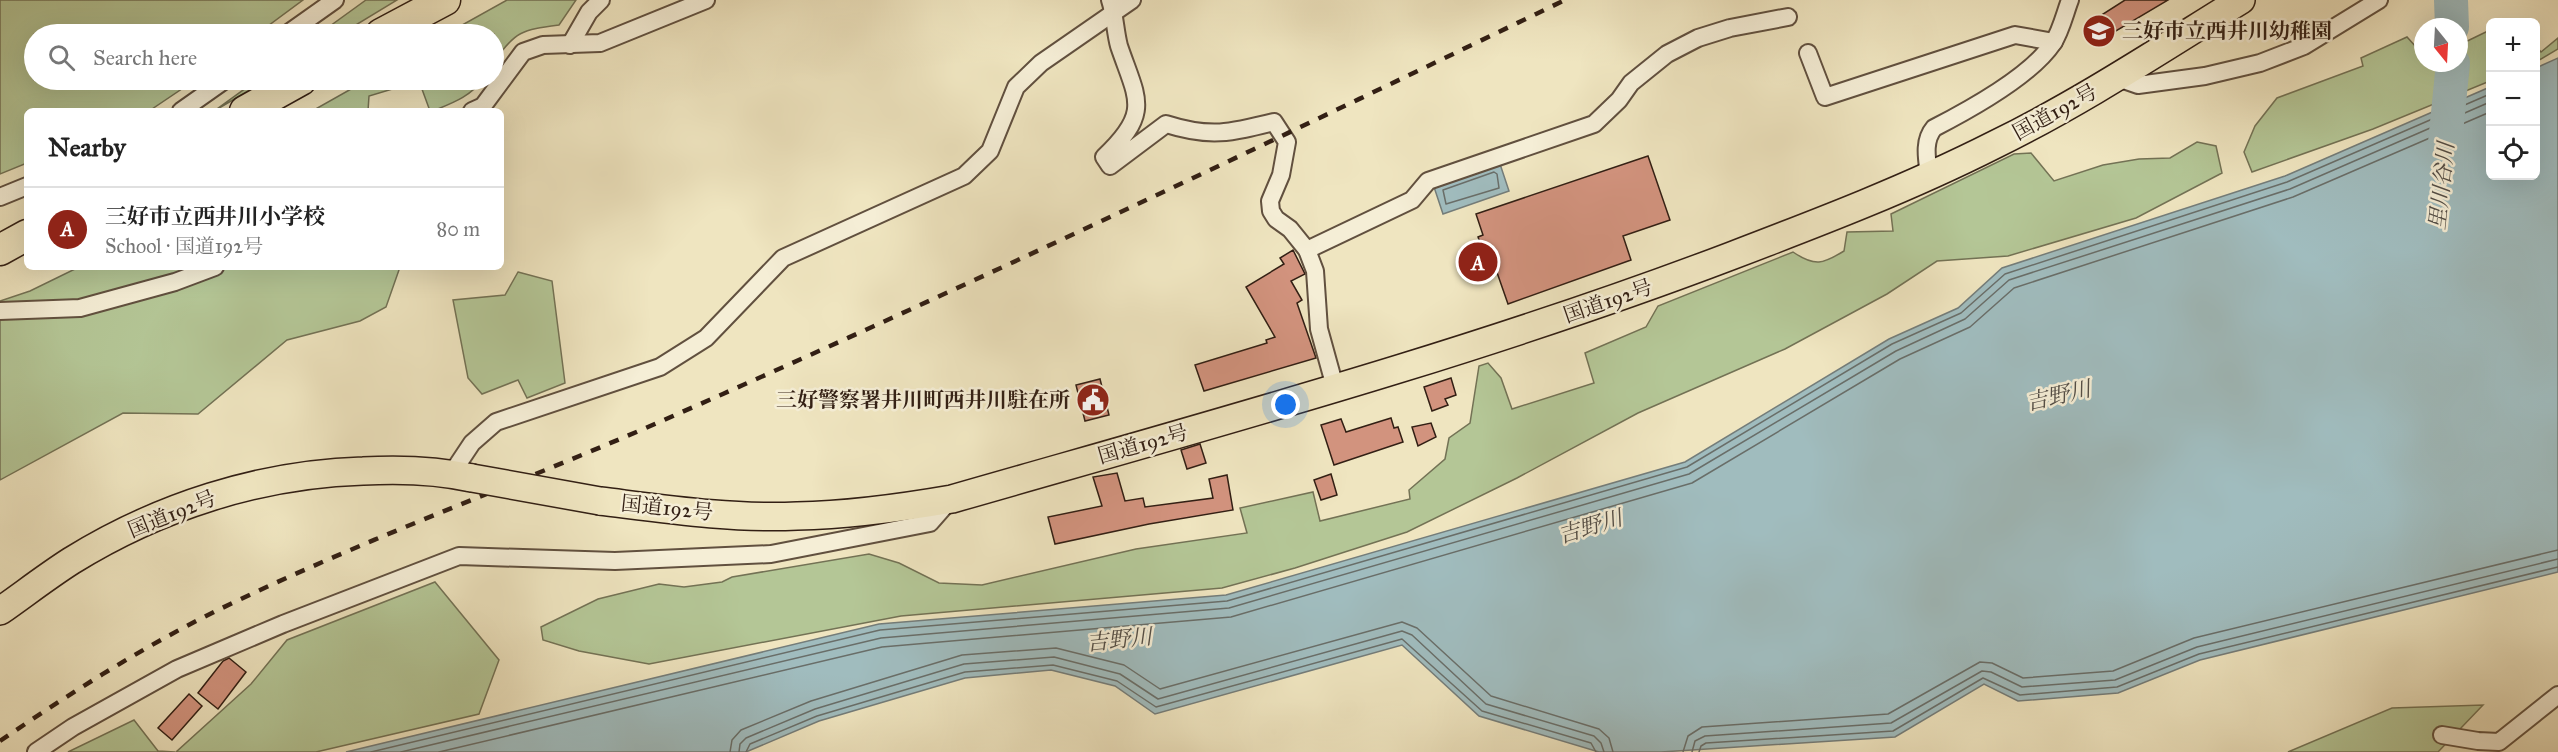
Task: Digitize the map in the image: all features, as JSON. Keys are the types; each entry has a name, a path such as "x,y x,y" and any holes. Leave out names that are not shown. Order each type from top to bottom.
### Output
{"highway":[{"path":"391,24 430,0"},
{"path":"400,24 444,0"},
{"name":"国道192号","path":"0,611 71,561 128,530 184,505 285,478 334,472 396,470 462,476 600,501 685,512 795,516 888,509 952,499 1479,345 1669,279 1862,206 2055,114 2241,0"},
{"path":"250,108 283,90"}],"street":[{"path":"301,24 335,0"},
{"path":"570,45 589,12 602,0"},
{"path":"504,78 523,52 543,45 600,43 706,0"},
{"path":"462,476 472,443 496,422 660,367 706,338 783,258 964,176 990,151 1016,87 1041,63 1112,6 1132,0"},
{"path":"1929,176 1926,147 1929,134 1934,128 1984,102 2042,56 2054,42 2070,0"},
{"path":"2115,77 2138,85 2205,76 2260,63 2304,46 2379,0"},
{"path":"1112,6 1118,43 1137,94 1138,106 1136,115 1118,144 1104,157 1110,166 1166,124 1195,133 1227,134 1274,122 1287,142 1281,175 1270,201 1271,211 1307,250 1315,272 1319,329 1335,387"},
{"path":"1307,250 1412,200 1428,181 1594,124 1619,100 1631,83 1667,54 1698,38 1730,28 1788,17"},
{"path":"1808,53 1825,97 2015,35 2054,42"},
{"path":"185,108 211,90"},
{"path":"479,108 483,106 495,90"},
{"path":"0,198 24,187"},
{"path":"0,311 80,308 175,282 207,270"},
{"path":"36,752 73,727 177,669 283,624 459,556 615,561 771,554 930,523 952,499"},
{"path":"2442,735 2499,742 2558,695"}],"green space":[{"path":"0,0 303,0 271,24 24,24 24,90 180,90 153,108 24,108 24,164 0,174"},
{"path":"366,0 397,0 357,24 333,24"},
{"path":"507,0 576,0 559,25 521,34 504,49 504,24 464,24"},
{"path":"2486,32 2486,83 2373,129 2252,172 2244,152 2255,126 2277,98 2363,66 2361,58 2407,37 2414,45 2414,72 2468,72 2468,41"},
{"path":"2558,38 2558,49 2540,60 2541,52"},
{"path":"243,90 250,90 219,108"},
{"path":"349,90 389,90 369,96 368,108 317,108"},
{"path":"422,90 472,90 440,108 429,108"},
{"path":"2197,142 2216,146 2222,173 2136,218 2008,256 1937,261 1887,294 1785,349 1638,413 1517,478 1407,532 1295,568 1222,588 901,616 649,664 579,651 543,640 541,627 598,599 659,584 684,587 722,582 732,577 869,554 899,563 939,583 982,585 1136,549 1247,533 1240,508 1313,492 1320,521 1410,499 1409,490 1445,459 1449,438 1470,423 1479,366 1488,363 1501,378 1512,409 1594,383 1585,353 1646,327 1658,306 1793,252 1813,262 1830,259 1844,251 1847,232 1893,231 1891,214 2014,154 2031,153 2054,181 2103,165 2139,159 2170,158"},
{"path":"73,270 399,270 386,307 360,321 287,340 198,414 123,413 0,480 0,301 30,291"},
{"path":"518,272 552,281 565,383 527,398 518,380 482,394 468,378 453,300 505,295"},
{"path":"435,582 499,660 479,714 316,752 176,752 251,684 287,640"},
{"path":"2483,705 2438,752 2288,752 2392,708"},
{"path":"134,720 158,751 175,752 68,752"}],"water":[{"name":"吉野川","path":"2558,58 2558,572 2200,660 2118,693 2018,701 1984,684 1895,737 1661,752 1599,752 1479,716 1402,645 1155,714 1115,686 1051,670 965,678 819,721 746,752 346,752 879,624 1226,595 1685,462 1889,339 1958,308 2002,268 2285,176 2486,89 2486,180 2540,180 2540,66"},
{"path":"1500,164 1509,191 1443,214 1434,187"}],"building":[{"path":"2125,0 2168,0 2099,41 2089,23"},
{"path":"1648,156 1670,220 1623,236 1631,260 1508,304 1493,261 1479,266 1472,248 1481,245 1478,237 1483,235 1476,214"},
{"path":"1293,250 1305,274 1291,281 1302,300 1297,303 1316,358 1204,391 1195,365 1267,343 1266,340 1275,337 1246,287 1284,264 1280,258"},
{"path":"1451,378 1456,395 1445,399 1448,405 1432,411 1424,387"},
{"name":"三好警察署井川町西井川駐在所","path":"1100,379 1109,415 1085,421 1076,385"},
{"path":"1391,418 1394,428 1398,427 1403,442 1334,465 1321,425 1341,419 1346,432"},
{"path":"1431,423 1436,437 1418,446 1412,427"},
{"path":"1200,444 1206,463 1187,469 1181,450"},
{"path":"1117,473 1125,501 1143,498 1145,507 1213,498 1209,479 1227,475 1233,510 1149,524 1055,544 1048,517 1102,506 1093,477"},
{"path":"1331,474 1337,495 1321,500 1314,480"},
{"path":"229,658 246,672 218,709 198,693 223,661"},
{"path":"189,694 202,706 172,740 158,728"}],"waterway":[{"name":"里川谷川","path":"2451,0 2452,18"},
{"name":"里川谷川","path":"2444,153 2452,72"}],"railway":[{"path":"0,741 52,706 160,640 272,584 673,416 897,315 1232,160 1565,0"}],"place":[{"name":"三好市立西井川幼稚園","path":"2099,31"},
{"name":"三好市立西井川小学校","path":"1478,262"},
{"name":"三好警察署井川町西井川駐在所","path":"1093,400"}]}
